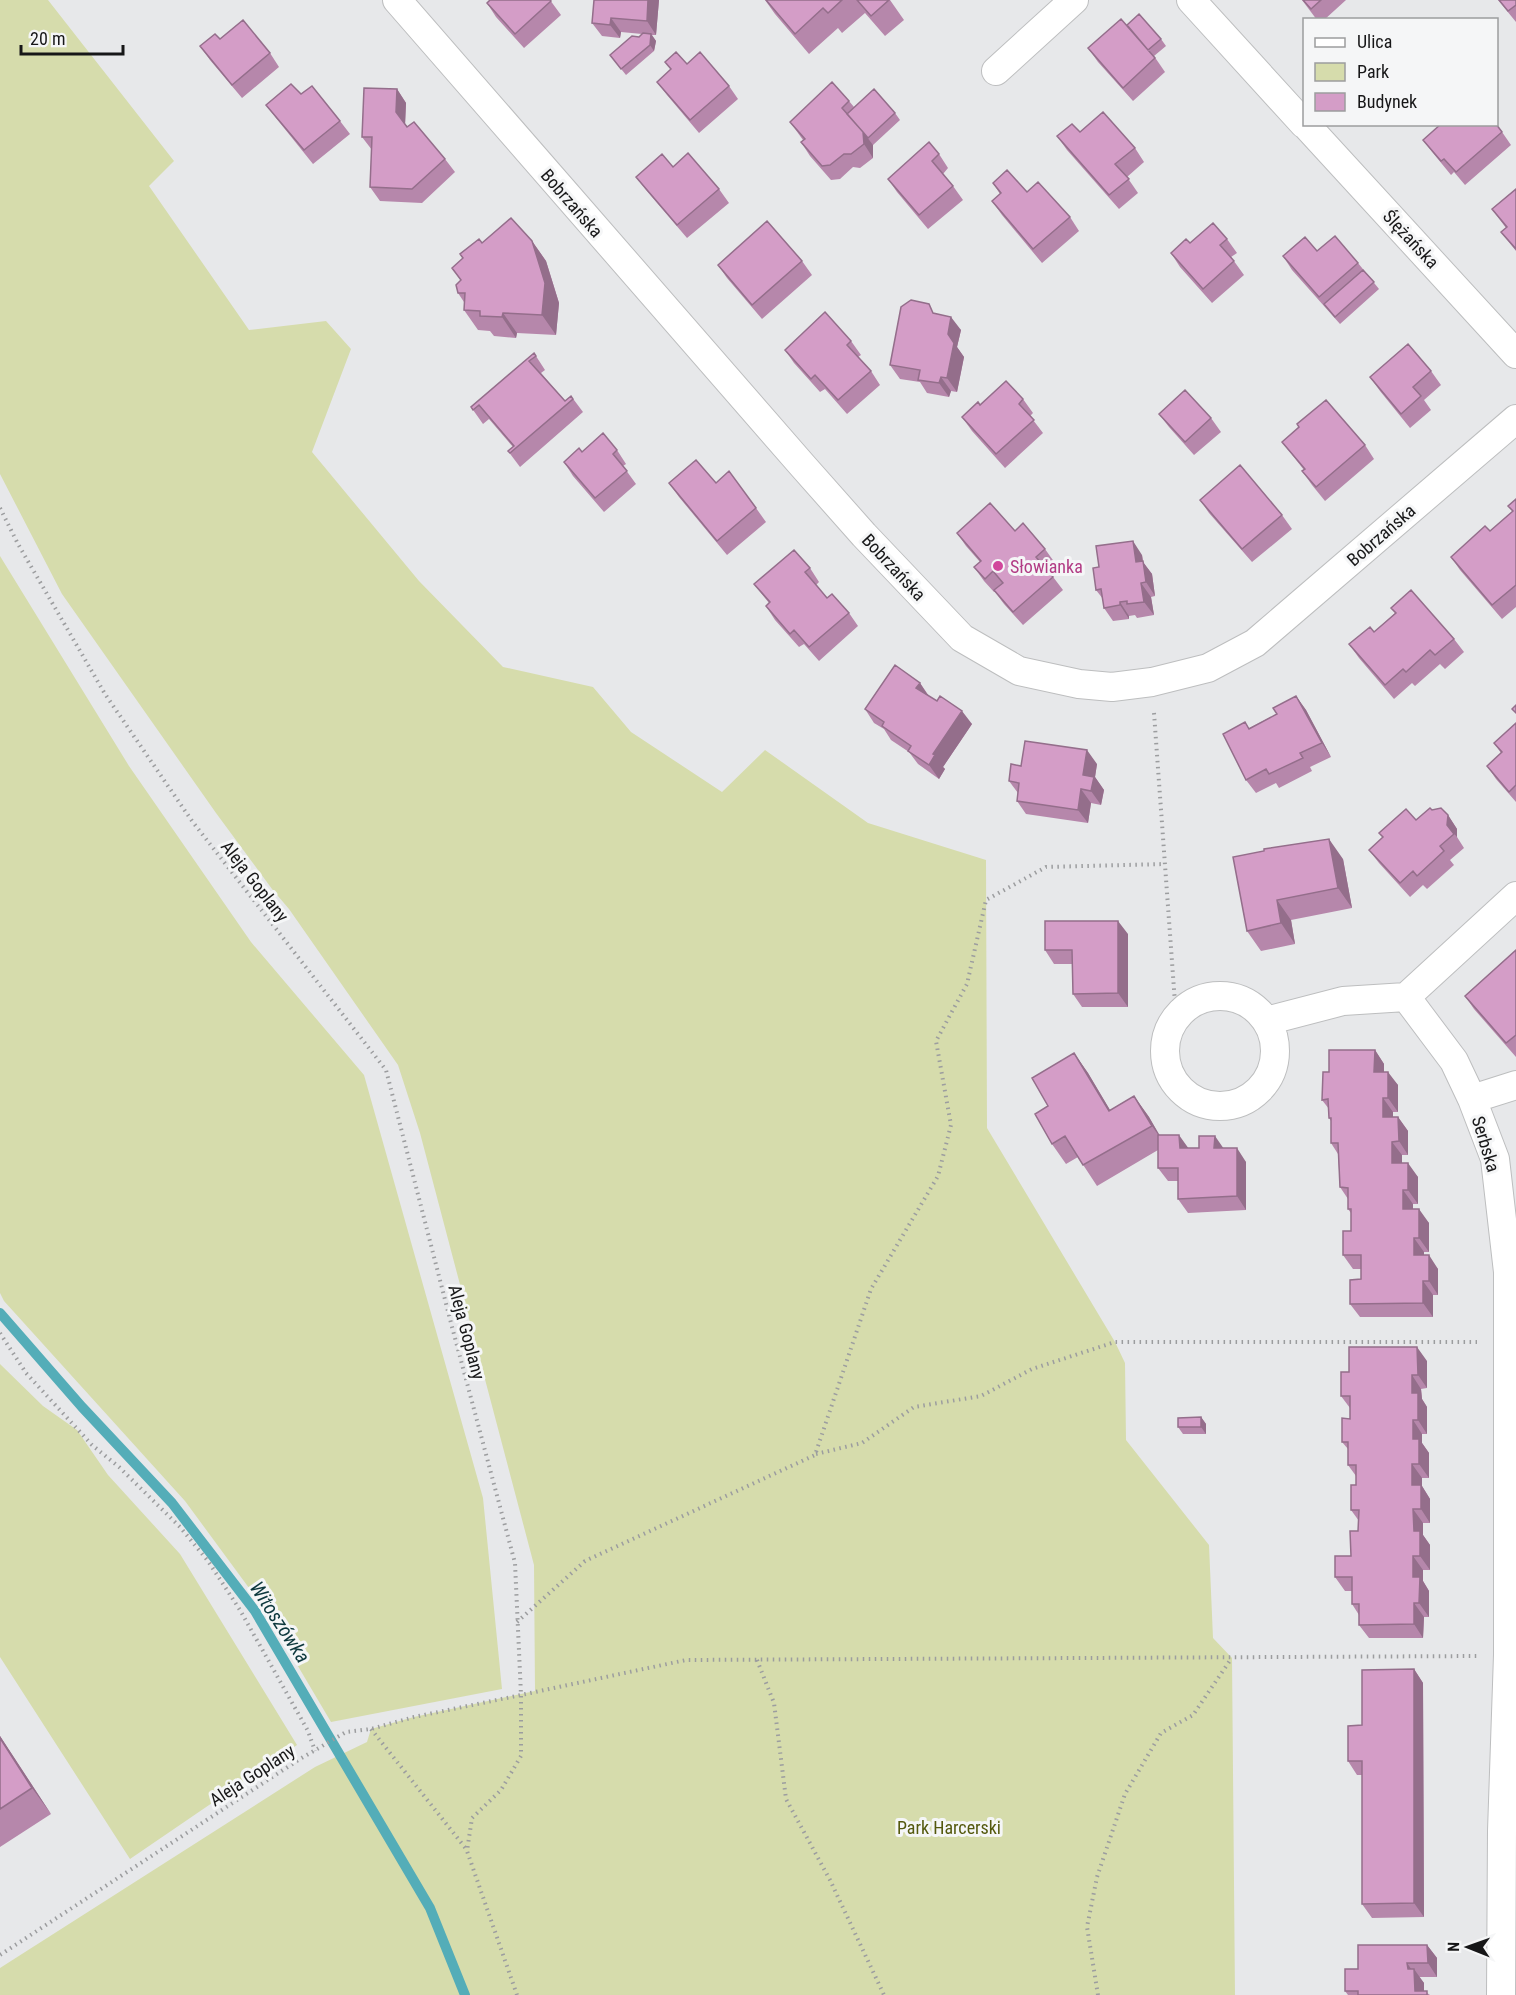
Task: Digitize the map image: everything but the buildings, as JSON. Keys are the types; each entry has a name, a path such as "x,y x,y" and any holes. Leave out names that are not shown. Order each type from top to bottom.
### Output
{"street":[{"name":"Bobrzańska","path":"397,0 864,535 962,638 1019,671 1079,684 1112,687 1152,682 1208,668 1255,644 1516,419"},
{"path":"996,71 1074,0"},
{"name":"Ślężańska","path":"1191,0 1303,122"},
{"name":"Ślężańska","path":"1307,126 1516,354"},
{"path":"1266,1021 1343,1001 1406,997 1516,896"},
{"path":"1211,996 1232,997 1251,1006 1266,1021 1274,1041 1274,1063 1265,1083 1249,1098 1228,1106 1206,1105 1186,1095 1172,1079 1165,1058 1166,1036 1176,1017 1191,1004 1211,996"},
{"name":"Serbska","path":"1406,997 1454,1061 1472,1099 1495,1159 1512,1272 1508,1342 1512,1655 1502,1831 1501,1995"},
{"path":"1472,1099 1516,1084"}],"path":[{"name":"Aleja Goplany","path":"0,508 18,544 105,694 192,821 386,1070 515,1563 520,1695 414,1717 371,1729 346,1732 300,1759 0,1955"},
{"path":"1152,682 1176,1017"},
{"path":"816,1455 871,1289 938,1176 951,1125 936,1041 967,984 986,900 1046,867 1165,864"},
{"path":"0,1333 26,1373 92,1445 119,1467 180,1527 208,1561 246,1620 308,1731 315,1751"},
{"path":"516,1623 585,1561 816,1455 862,1443 914,1407 981,1396 1032,1369 1115,1342 1508,1342"},
{"path":"467,1851 472,1818 501,1790 521,1756 520,1695 686,1660 1512,1655"},
{"path":"1098,1995 1087,1927 1097,1877 1125,1794 1161,1733 1193,1715 1232,1658"},
{"path":"757,1660 774,1703 786,1799 830,1880 884,1995"},
{"path":"371,1729 467,1851 517,1995"}],"green space":[{"name":"Park Harcerski","path":"0,0 48,0 174,161 149,186 249,330 326,321 351,349 312,452 419,581 503,667 593,687 631,732 722,792 765,750 868,823 986,860 987,1128 1115,1342 1125,1363 1126,1440 1209,1545 1213,1638 1232,1658 1235,1995 0,1995 0,1968 315,1767 367,1742 371,1729 414,1717 535,1691 534,1565 420,1133 398,1065 289,909 216,813 62,594 0,474"},
{"path":"0,556 129,766 251,942 364,1075 483,1498 502,1689 331,1722 263,1607 185,1501 4,1301 0,1293"},
{"path":"0,1364 43,1406 77,1430 108,1475 180,1554 297,1745 130,1859 0,1657"}],"waterway":[{"name":"Witoszówka","path":"0,1313 82,1407 172,1503 255,1611 430,1908 465,1995"}],"place":[{"name":"Słowianka","path":"998,566"}]}
